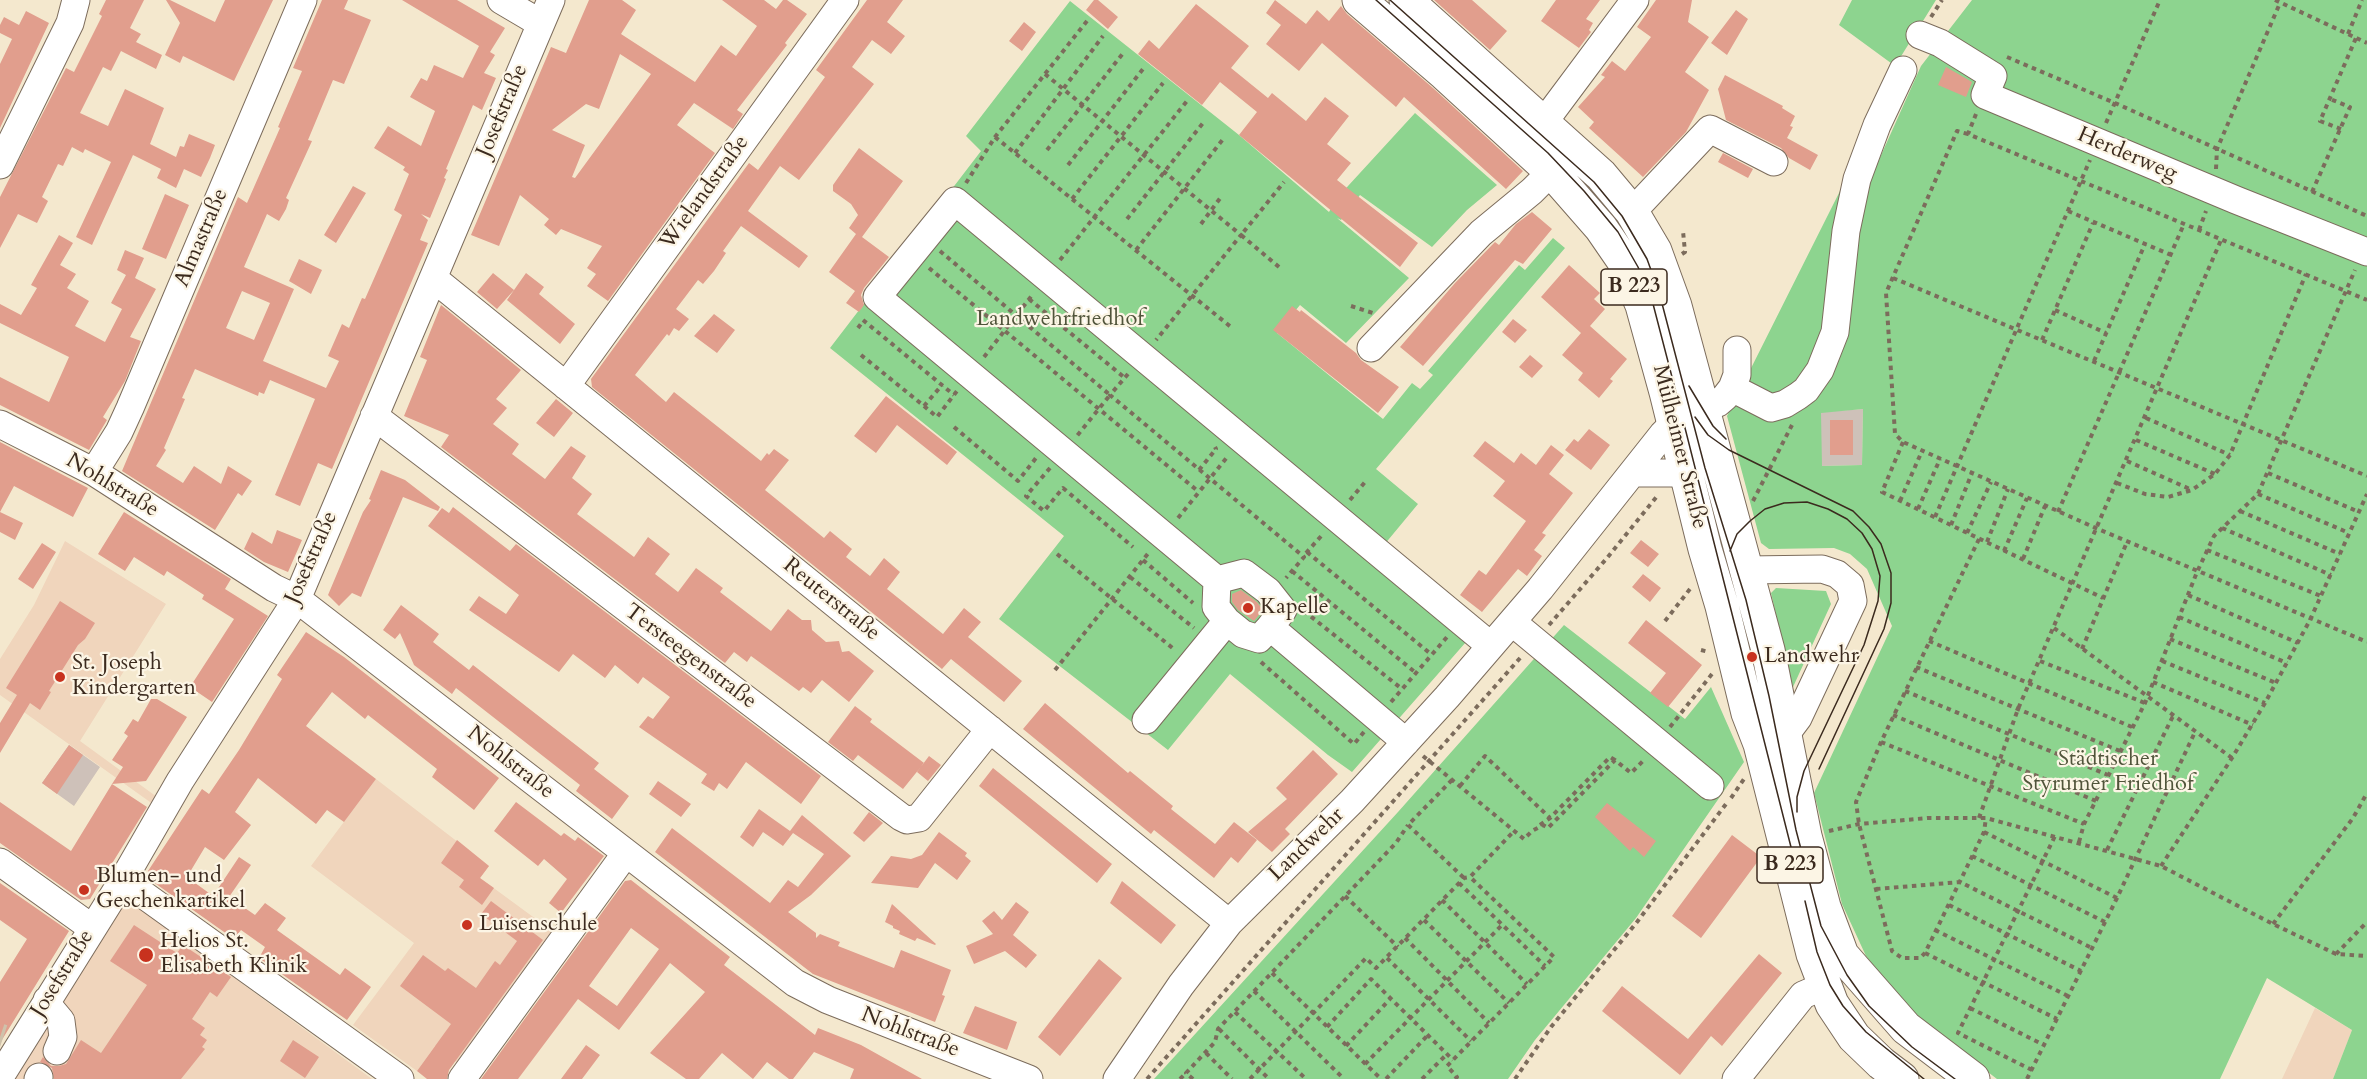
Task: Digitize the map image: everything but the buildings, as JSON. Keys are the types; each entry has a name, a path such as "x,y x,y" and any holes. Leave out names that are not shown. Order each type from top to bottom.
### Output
{"main road":[{"name":"Mülheimer Straße","path":"1359,0 1445,74 1563,161 1601,175 1632,212 1655,252 1675,306 1688,416 1685,473 1748,713 1765,750"},
{"name":"Mülheimer Straße","path":"1406,0 1544,122 1601,228 1623,260 1688,416 1711,445 1737,534"},
{"name":"B 223","path":"1737,534 1768,650 1765,750 1813,954 1830,993 1854,1037 1902,1079"},
{"name":"B 223","path":"1765,750 1805,836 1824,907 1842,955 1906,1028 1973,1079"},
{"path":"1842,955 1830,993 1854,1000 1898,1045 1942,1079"}],"street":[{"path":"0,165 70,22 76,0"},
{"name":"Almastraße","path":"94,472 130,408 303,0"},
{"path":"501,0 545,12"},
{"name":"Wielandstraße","path":"566,386 845,0"},
{"path":"1544,122 1635,0"},
{"name":"Josefstraße","path":"0,1077 10,1043 47,1000 123,880 185,773 297,598 545,12"},
{"name":"Herderweg","path":"1920,35 1940,43 1989,85 2098,142 2365,251"},
{"path":"1737,350 1737,375 1732,388 1771,408 1785,404 1806,390 1820,370 1832,343 1837,323 1848,218 1857,179 1877,125 1903,70"},
{"path":"1632,212 1710,129 1774,162"},
{"path":"1371,348 1481,233 1563,161"},
{"path":"1217,580 877,297 955,201 1491,646"},
{"name":"Reuterstraße","path":"433,278 1229,923"},
{"name":"Landwehr","path":"1117,1079 1180,986 1229,923 1352,801 1406,742 1512,622 1632,473 1688,416 1718,403 1732,388"},
{"name":"Tersteegenstraße","path":"374,416 901,817 907,820 919,818 990,729"},
{"name":"Nohlstraße","path":"0,424 94,472 274,588 297,598 806,990 1029,1079"},
{"path":"1632,473 1685,473"},
{"path":"1747,570 1822,569 1837,574 1850,585 1853,601 1798,718 1765,750"},
{"path":"1217,580 1244,573 1268,591 1277,611 1377,717 1406,742"},
{"path":"1217,580 1216,607 1227,621 1243,634 1259,639 1277,611"},
{"path":"1146,720 1227,621"},
{"path":"1512,622 1710,786"},
{"path":"462,1079 626,853"},
{"path":"0,862 92,928"},
{"path":"123,880 400,1079"},
{"path":"1736,1079 1803,995 1830,993"},
{"path":"47,1000 61,1021 63,1036 57,1051"}],"path":[{"path":"1935,517 2160,0"},
{"path":"2275,0 2367,43"},
{"path":"2348,34 2362,0"},
{"path":"2199,230 2214,191 2217,149 2280,3"},
{"path":"955,201 995,137 1087,21"},
{"path":"1015,153 1103,36"},
{"path":"2341,129 2320,121 2356,38"},
{"path":"1047,150 1124,51"},
{"path":"1968,134 2002,55 2367,216"},
{"path":"1068,165 1143,69"},
{"path":"1045,74 1279,267"},
{"path":"1072,199 1163,83"},
{"path":"2313,192 2350,107 2330,99"},
{"path":"1127,219 1203,123"},
{"path":"2367,300 1957,130 1886,293 1895,434 1903,442 2127,542 2367,642"},
{"path":"995,137 1231,327"},
{"path":"1136,250 1224,138"},
{"path":"1110,395 1284,182"},
{"path":"1201,224 1221,197"},
{"path":"2068,211 2171,255"},
{"path":"2042,340 2093,223"},
{"path":"2058,512 2184,224"},
{"path":"1979,818 2018,709 2146,418 2221,240"},
{"path":"2094,361 2145,244"},
{"path":"918,246 1110,395 1304,557 1277,588 1277,611 1305,611 1402,689"},
{"path":"918,246 1199,492"},
{"path":"2079,842 2084,824 2145,704 2197,572 2214,536 2258,494 2365,251"},
{"path":"2117,483 2145,494 2168,497 2192,490 2215,474 2230,455 2306,274"},
{"path":"1893,278 2367,476"},
{"path":"1029,299 1125,378"},
{"path":"2055,310 2106,333"},
{"path":"863,321 954,395"},
{"path":"861,355 924,406 942,385"},
{"path":"1737,534 1789,433 1798,396"},
{"path":"2146,418 2230,455"},
{"path":"954,427 1018,481 1049,441"},
{"path":"2136,440 2215,474"},
{"path":"1199,470 1216,449 1207,441"},
{"path":"1903,442 1882,492 2103,598"},
{"path":"1900,501 1922,451"},
{"path":"1918,509 1940,459"},
{"path":"2127,461 2192,490"},
{"path":"1951,525 1972,473"},
{"path":"2268,473 2359,512"},
{"path":"1967,533 1991,482"},
{"path":"1987,542 2008,489"},
{"path":"1147,1079 1430,762 1607,558 1659,494"},
{"path":"2258,494 2349,533"},
{"path":"2161,866 2265,703 2310,620 2367,494"},
{"path":"2004,551 2027,498"},
{"path":"2023,560 2045,506"},
{"path":"2240,511 2340,554"},
{"path":"2222,528 2331,574"},
{"path":"1979,538 1893,715 1856,802 1859,824 1892,951 1902,958 1920,958 1925,953 1984,832 1986,818"},
{"path":"2082,649 2127,542"},
{"path":"2208,550 2321,596"},
{"path":"1307,552 1432,655"},
{"path":"1057,554 1192,664"},
{"path":"1292,570 1416,673"},
{"path":"1130,577 1210,642"},
{"path":"1665,621 1695,583"},
{"path":"2188,595 2298,643"},
{"path":"2179,617 2287,663"},
{"path":"1259,660 1354,744 1461,621"},
{"path":"2054,628 2232,758"},
{"path":"2170,639 2276,683"},
{"path":"1929,641 2133,727"},
{"path":"2040,661 2145,704"},
{"path":"2162,661 2265,703"},
{"path":"1916,668 2121,751"},
{"path":"1406,742 1524,839 1550,818 1610,757 1631,774 1716,670"},
{"path":"2153,682 2253,724"},
{"path":"1905,691 2108,775"},
{"path":"1893,715 2096,801"},
{"path":"2107,850 2172,716"},
{"path":"2027,1079 2117,898 2195,732"},
{"path":"1881,742 2084,824"},
{"path":"1515,1079 1551,1027 1637,922 1765,750"},
{"path":"1460,786 1485,756 1550,818"},
{"path":"1532,831 1544,825 1548,828 1615,760"},
{"path":"1180,1079 1215,1042 1218,1029 1396,843 1408,825 1452,780"},
{"path":"2273,924 2353,818 2367,793"},
{"path":"1805,836 1859,824 1928,818 1986,818 2135,857 2161,866 2336,954 2367,956"},
{"path":"1408,825 1464,878"},
{"path":"1250,1079 1366,958 1376,968 1464,878 1470,877 1514,831"},
{"path":"1984,832 2117,898"},
{"path":"2031,1070 1958,1033 2055,836"},
{"path":"1972,856 2105,922"},
{"path":"1455,1079 1457,1077 1447,1066 1554,957 1470,877"},
{"path":"1460,882 1545,966"},
{"path":"1876,889 1960,882 2092,948"},
{"path":"1345,896 1398,947"},
{"path":"1442,900 1527,984"},
{"path":"1948,905 2081,971"},
{"path":"1424,920 1509,1003"},
{"path":"2336,954 2367,922"},
{"path":"1365,1064 1503,924"},
{"path":"1935,930 2068,996"},
{"path":"1405,938 1489,1023"},
{"path":"1925,953 2057,1019"},
{"path":"1387,958 1471,1041"},
{"path":"1272,973 1381,1079"},
{"path":"1327,1027 1371,979 1453,1060"},
{"path":"1254,991 1342,1078"},
{"path":"1346,1046 1390,999"},
{"path":"1970,1008 2044,1045"},
{"path":"1235,1012 1306,1079"},
{"path":"1218,1029 1269,1079"},
{"path":"1386,1079 1428,1035"},
{"path":"1206,1053 1232,1079"},
{"path":"1422,1079 1446,1054"},
{"path":"1186,1073 1193,1079"}],"shaded area":[{"path":"1863,409 1862,465 1821,466 1821,412"},
{"name":"St. Joseph Kindergarten","path":"65,541 166,604 80,741 168,805 164,812 0,695 0,659 34,605"},
{"path":"69,745 100,767 74,806 42,783"},
{"name":"Luisenschule","path":"376,779 489,866 480,878 555,933 459,1064 435,1046 417,1071 353,1025 414,943 311,866"},
{"name":"Helios St. Elisabeth Klinik","path":"124,897 372,1079 14,1079"},
{"path":"2315,1008 2352,1030 2333,1079 2282,1079"}],"green space":[{"path":"1852,0 1936,0 1895,66 1839,25"},
{"name":"Städtischer Styrumer Friedhof","path":"1972,0 2367,0 2367,1079 2333,1079 2352,1030 2267,978 2220,1079 1997,1079 1940,1035 1899,999 1866,956 1842,904 1814,793 1892,626 1867,569 1850,554 1834,548 1769,549 1761,543 1727,416 1842,187 1878,162 1921,66","holes":["1863,409 1862,465 1822,466 1821,413"]},
{"name":"Landwehrfriedhof","path":"1070,1 1239,135 1329,212 1337,198 1415,113 1497,185 1467,210 1432,247 1360,195 1341,220 1337,218 1409,278 1346,343 1300,305 1277,333 1383,419 1412,383 1420,389 1433,375 1428,371 1519,265 1525,270 1553,238 1565,248 1376,469 1418,504 1384,545 1480,626 1352,772 1230,674 1168,750 999,619 1064,536 830,348 981,151 966,136"},
{"path":"1776,588 1826,591 1831,604 1793,687 1771,593"},
{"path":"1564,625 1685,719 1711,687 1744,762 1636,918 1535,1040 1508,1079 1154,1079 1398,812"}],"tram line":[{"path":"1376,0 1548,153 1618,232 1638,267 1652,300 1679,404"},
{"path":"1390,0 1594,182 1622,216 1647,259 1659,292 1705,468 1746,600 1769,696 1796,830 1821,926 1847,975 1869,1006 1912,1047 1955,1079"},
{"path":"1689,386 1713,426 1726,439"},
{"path":"1695,417 1708,435 1729,450 1853,511 1869,527 1881,544 1891,573 1891,603 1884,629 1819,769"},
{"path":"1684,424 1793,855"},
{"path":"1730,551 1737,534 1765,509 1784,503 1807,502 1847,519 1862,533 1872,549 1880,576 1878,601 1864,645 1804,771 1797,797 1797,812"},
{"path":"1805,901 1817,952 1830,985 1843,1006 1866,1032 1924,1079"}],"place":[{"name":"Kapelle","path":"1248,608"},
{"name":"Landwehr","path":"1752,657"},
{"name":"St. Joseph Kindergarten","path":"60,677"},
{"name":"Blumen- und Geschenkartikel","path":"84,890"},
{"name":"Luisenschule","path":"467,925"},
{"name":"Helios St. Elisabeth Klinik","path":"146,955"}]}
